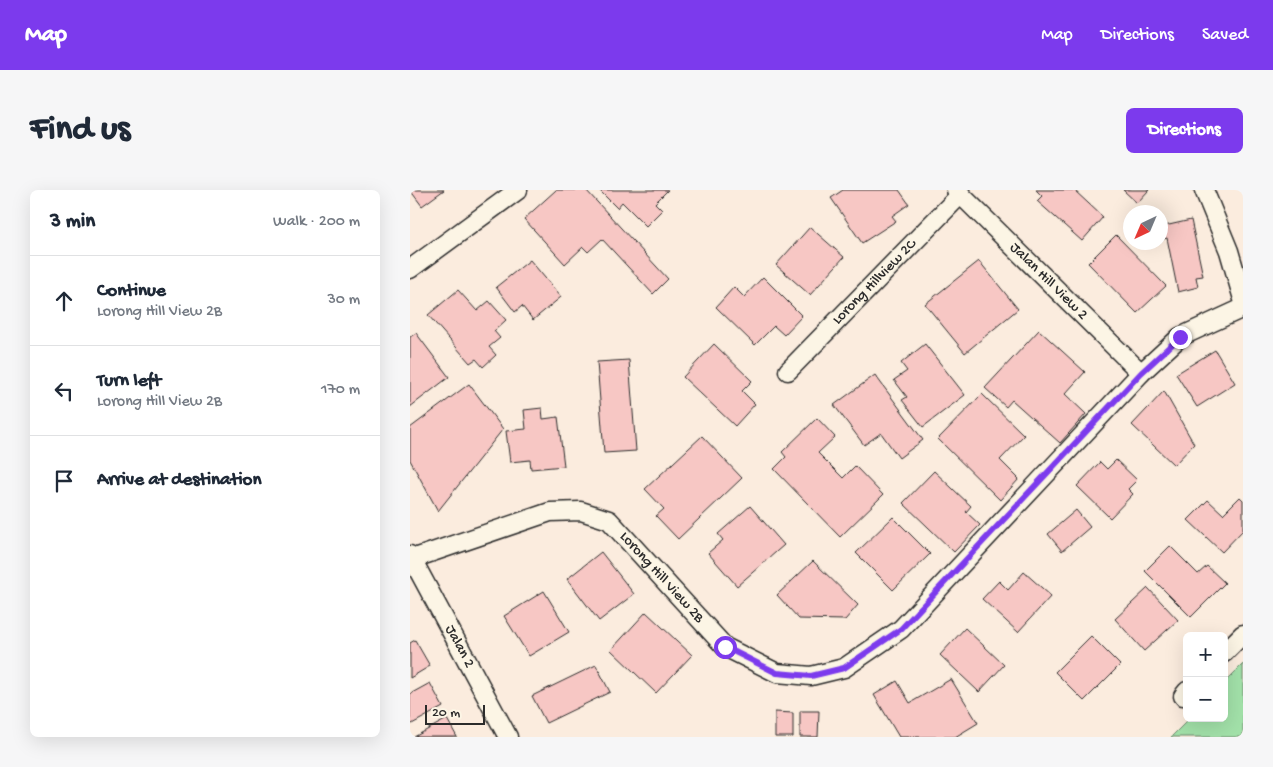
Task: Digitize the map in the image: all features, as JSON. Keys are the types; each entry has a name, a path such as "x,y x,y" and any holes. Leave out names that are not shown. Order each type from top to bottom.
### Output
{"street":[{"path":"410,269 518,190"},
{"path":"1204,190 1236,249 1243,299"},
{"name":"Lorong Hillview 2C","path":"788,371 958,192"},
{"name":"Jalan Hill View 2","path":"958,192 1141,373"},
{"name":"Lorong Hill View 2B","path":"411,557 550,512 582,511 609,520 725,647 777,673 811,676 844,668 901,629 1141,373 1180,337 1243,308"},
{"name":"Jalan 2","path":"411,557 508,737"},
{"path":"1228,649 1243,634"}],"green space":[{"path":"1243,664 1243,737 1171,737 1186,722 1228,722 1228,679"}],"building":[{"path":"410,190 444,190 422,206"},
{"path":"556,190 586,190 668,279 653,294 602,239 588,252 583,247 565,264 524,219"},
{"path":"599,190 668,190 655,203 662,210 646,226 622,202 617,208"},
{"path":"843,190 899,190 909,204 892,216 896,221 862,243 831,198"},
{"path":"1036,190 1074,190 1103,217 1082,241 1037,201 1042,196"},
{"path":"1123,190 1149,190 1137,203"},
{"path":"1191,220 1203,276 1196,277 1198,287 1178,292 1168,243 1168,225"},
{"path":"810,227 844,257 810,295 776,265"},
{"path":"1116,235 1123,242 1123,250 1131,250 1166,286 1137,313 1088,263"},
{"path":"530,260 561,297 533,320 522,306 515,312 496,287"},
{"path":"979,261 1018,309 965,353 925,304"},
{"path":"763,277 802,316 784,335 774,326 755,345 716,307 734,287 744,297"},
{"path":"458,290 477,311 489,301 506,320 494,331 500,338 489,347 496,355 483,367 476,359 470,363 428,315"},
{"path":"1039,330 1085,372 1065,394 1086,414 1060,443 1012,400 1006,407 985,388"},
{"path":"416,333 449,377 410,407 410,337"},
{"path":"714,344 752,381 742,391 755,404 735,426 683,377"},
{"path":"925,344 965,395 923,427 902,400 907,397 894,380 907,371 901,363"},
{"path":"1215,350 1235,383 1197,407 1176,374"},
{"path":"629,360 636,451 604,453 597,362"},
{"path":"875,375 923,440 899,458 881,433 864,445 834,405"},
{"path":"469,384 503,429 438,511 410,460 410,428"},
{"path":"1164,391 1194,444 1174,465 1132,425"},
{"path":"982,394 1024,435 1000,460 1019,479 1000,500 938,439"},
{"path":"542,408 543,419 558,417 564,466 531,469 530,460 510,462 506,431 526,429 524,410"},
{"path":"817,418 835,437 818,453 843,478 855,466 883,495 840,537 774,469 786,457 782,452"},
{"path":"702,436 742,478 678,539 656,516 664,509 645,489"},
{"path":"1116,460 1137,480 1128,489 1133,494 1110,518 1077,486 1100,462 1107,469"},
{"path":"934,471 971,506 966,512 980,525 954,552 903,503"},
{"path":"1240,497 1243,500 1243,530 1222,552 1188,520 1208,500 1223,514"},
{"path":"750,506 784,545 737,586 708,553 723,540 718,534"},
{"path":"1076,510 1090,527 1062,551 1048,534"},
{"path":"893,517 930,554 893,590 856,553"},
{"path":"1170,546 1198,574 1207,566 1225,583 1191,617 1145,571"},
{"path":"601,552 634,594 599,621 567,579"},
{"path":"813,561 858,605 845,620 799,619 777,595"},
{"path":"1024,572 1051,596 1018,632 982,599 999,581 1008,590"},
{"path":"1148,588 1178,620 1144,651 1115,619"},
{"path":"544,591 569,632 529,656 504,616"},
{"path":"646,612 692,655 656,693 611,650"},
{"path":"965,628 1004,665 979,692 940,655"},
{"path":"1091,636 1120,665 1084,701 1055,672"},
{"path":"415,640 430,666 410,678 410,643"},
{"path":"596,665 610,692 546,723 532,696"},
{"path":"951,679 978,723 955,737 899,737 874,695 897,681 910,703"},
{"path":"430,683 443,707 410,725 410,694"},
{"path":"800,711 819,711 818,737 800,737"},
{"path":"775,712 793,713 793,737 775,737"},
{"path":"447,719 457,737 414,737"}],"route":[{"path":"725,647 777,673 811,676 844,668 901,629 1141,373 1180,337"}]}
